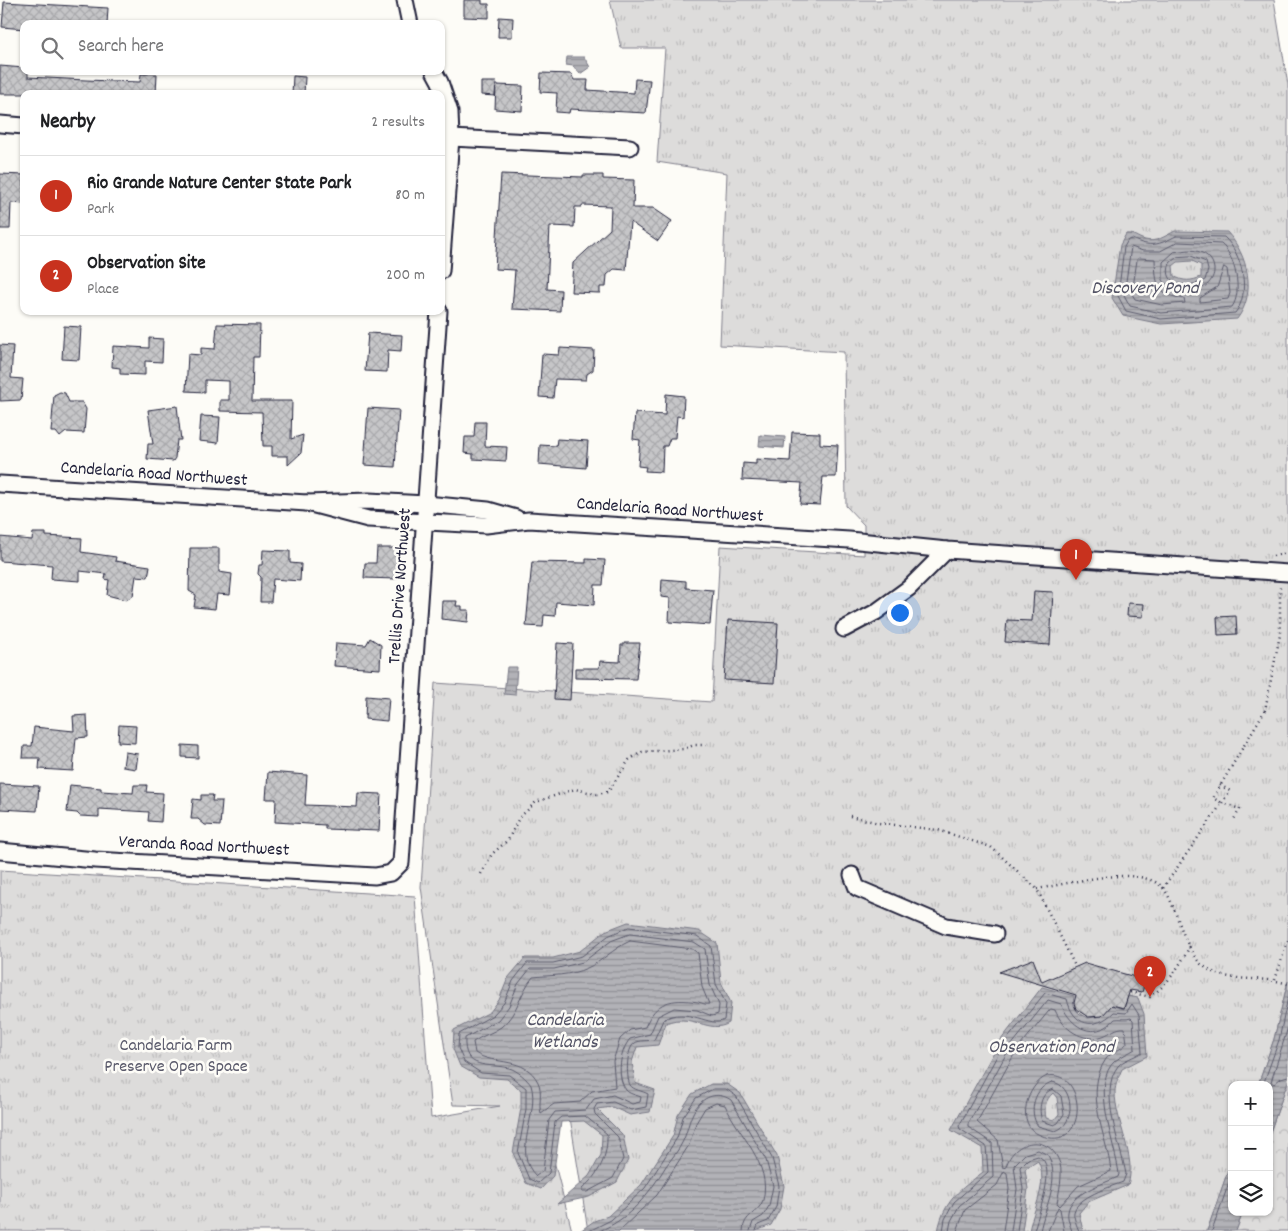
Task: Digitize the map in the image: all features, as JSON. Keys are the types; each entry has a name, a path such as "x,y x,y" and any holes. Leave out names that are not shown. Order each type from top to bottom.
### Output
{"street":[{"path":"405,0 409,20"},
{"path":"436,75 441,90"},
{"path":"445,99 450,112 445,168"},
{"path":"0,124 20,126"},
{"path":"446,142 630,147"},
{"name":"Trellis Drive Northwest","path":"401,863 426,523 439,315"},
{"name":"Candelaria Road Northwest","path":"0,484 306,503 369,501 426,504 488,510 519,520"},
{"name":"Candelaria Road Northwest","path":"306,503 368,519 486,525 519,520 849,540 947,550 1284,573"},
{"path":"844,629 876,612 909,588 947,550"},
{"name":"Veranda Road Northwest","path":"0,851 95,860 375,876 391,873 401,863"},
{"path":"852,876 857,888 922,917 946,926 995,934"}],"path":[{"path":"1233,821 1240,809 1213,798 1265,710 1280,635 1284,573"},
{"path":"482,874 492,854 508,840 519,818 528,808 544,799 575,789 597,794 608,792 629,760 642,752 684,749 694,745 706,745"},
{"path":"1163,888 1230,791 1220,785"},
{"path":"850,816 879,823 938,830 992,847 1037,888 1075,966"},
{"path":"1037,888 1128,875 1149,879 1163,888 1200,963 1218,974 1237,979 1275,980 1288,984"},
{"path":"1275,980 1288,940"},
{"path":"1130,992 1150,997 1163,987 1176,972 1190,946"}],"green space":[{"name":"Candelaria Farm Preserve Open Space","path":"610,0 1274,0 1288,85 1288,981 1274,1039 1259,1081 1228,1081 1228,1171 1207,1231 588,1231 568,1105 540,1106 572,1231 0,1231 0,870 415,896 431,1118 500,1106 453,1105 421,887 435,683 712,702 720,546 864,555 864,525 846,506 844,352 720,345 727,173 657,162 665,48 621,48"},
{"path":"1288,1081 1288,1231 1236,1231 1242,1216 1273,1216 1273,1124"}],"water":[{"path":"567,57 584,57 590,67 580,74 573,66 566,65"},
{"name":"Discovery Pond","path":"1175,231 1227,232 1234,241 1245,263 1248,286 1247,298 1237,319 1161,324 1123,316 1112,298 1120,245 1126,234 1149,241 1157,240","holes":["1192,261 1201,265 1201,277 1188,280 1174,276 1173,266 1178,262"]},
{"path":"760,435 785,437 784,448 759,446"},
{"path":"507,667 517,667 515,695 504,694"},
{"name":"Candelaria Wetlands","path":"628,922 699,931 717,943 721,982 731,1003 729,1023 714,1027 692,1021 675,1020 666,1023 658,1045 637,1047 632,1062 635,1083 655,1090 650,1112 630,1115 612,1107 597,1109 623,1135 628,1160 617,1182 589,1197 557,1204 589,1176 601,1155 602,1135 584,1121 561,1122 553,1176 541,1189 526,1183 513,1153 521,1108 521,1090 507,1079 479,1077 460,1066 453,1049 454,1030 490,1012 499,1000 508,978 525,958 553,958 580,951 605,931"},
{"path":"1288,981 1288,1081 1273,1124 1273,1081 1259,1081 1274,1039"},
{"name":"Observation Pond","path":"1042,987 1074,996 1076,1010 1088,1018 1102,1016 1110,1005 1124,1009 1128,996 1138,998 1144,1014 1147,1056 1122,1069 1116,1083 1115,1092 1118,1115 1130,1163 1128,1185 1088,1202 1079,1213 1083,1231 1029,1231 1041,1187 1041,1169 1038,1161 1025,1169 1028,1189 1022,1231 938,1231 944,1211 949,1203 960,1190 983,1172 982,1148 951,1130 1000,1041","holes":["1053,1093 1057,1098 1059,1114 1054,1120 1046,1118 1045,1108 1048,1098"]},
{"path":"711,1084 727,1084 740,1093 777,1156 784,1186 780,1209 771,1225 756,1231 580,1231 594,1221 608,1216 641,1185 673,1136 678,1115 692,1094"},
{"path":"1228,1171 1228,1216 1242,1216 1236,1231 1207,1231"}],"building":[{"path":"464,0 482,0 482,4 489,4 489,18 464,17"},
{"path":"4,2 108,8 107,20 20,20 20,29 2,27"},
{"path":"499,17 513,18 512,37 498,37"},
{"path":"0,66 20,68 20,75 28,75 28,77 140,82 141,75 157,75 156,90 20,90 20,94 0,94"},
{"path":"541,73 571,74 574,80 588,80 587,90 634,93 635,79 650,80 646,113 570,109 569,113 556,112 557,93 540,92"},
{"path":"293,76 305,77 304,90 292,90"},
{"path":"481,82 496,82 495,96 481,95"},
{"path":"496,85 523,86 522,111 495,109"},
{"path":"0,174 20,175 20,204 11,203 10,229 0,229"},
{"path":"501,174 583,177 583,175 603,175 603,179 634,180 633,208 653,208 672,221 658,241 630,222 626,270 614,269 607,275 606,287 600,287 600,293 571,292 573,263 610,229 611,206 582,205 582,207 575,207 574,227 550,226 547,289 561,290 560,311 512,309 515,270 495,269"},
{"path":"217,324 260,325 259,357 253,357 252,401 292,401 291,439 303,435 301,453 288,465 288,456 272,456 272,446 263,446 262,412 220,411 220,400 229,400 229,381 205,380 205,392 186,391 188,354 201,355 201,348 215,349"},
{"path":"64,326 81,327 79,360 62,359"},
{"path":"368,333 402,335 401,351 388,350 387,372 365,371"},
{"path":"149,338 163,339 162,362 145,361 145,375 120,374 120,368 112,367 113,346 149,348"},
{"path":"0,345 13,346 11,378 23,379 21,400 0,401"},
{"path":"560,348 594,350 593,370 587,374 586,380 555,379 553,398 539,397 542,354 559,355"},
{"path":"60,392 65,393 69,402 82,402 86,409 84,433 66,432 60,437 56,432 51,432 54,395"},
{"path":"666,394 684,396 683,417 677,416 675,438 670,438 667,446 663,446 662,472 645,471 646,467 638,466 640,440 633,439 635,413 665,415"},
{"path":"177,406 181,440 177,440 175,458 173,461 147,459 148,444 153,444 148,410"},
{"path":"368,408 399,410 395,467 364,465"},
{"path":"201,416 220,417 218,443 199,441"},
{"path":"475,422 486,422 485,446 507,447 506,461 473,459 473,454 464,453 465,437 474,437"},
{"path":"792,432 820,433 820,444 838,445 836,477 823,477 820,505 800,504 802,483 742,480 743,463 756,464 756,459 790,461"},
{"path":"557,439 588,441 586,468 539,464 540,445 556,446"},
{"path":"33,533 46,533 46,536 82,538 81,552 116,557 115,561 150,566 148,577 136,576 133,596 126,600 107,595 109,580 105,579 106,574 80,571 80,581 51,579 52,565 0,561 0,537 32,540"},
{"path":"190,548 219,548 219,572 232,574 230,595 217,594 215,609 194,607 196,595 189,591"},
{"path":"377,548 397,548 397,579 364,578 365,563 376,563"},
{"path":"263,550 290,551 290,563 301,564 300,581 273,579 271,602 260,602 261,577 258,574 259,565 262,565"},
{"path":"586,559 605,560 603,585 595,585 594,605 556,602 555,616 544,615 543,627 526,626 532,562 586,563"},
{"path":"662,579 686,581 686,588 713,590 710,625 669,622 670,598 661,597"},
{"path":"1034,591 1053,592 1050,645 1005,642 1007,620 1032,621"},
{"path":"442,601 457,601 456,606 462,606 462,610 469,610 468,622 441,619"},
{"path":"1128,603 1144,604 1143,617 1127,616"},
{"path":"1236,616 1237,634 1218,635 1217,617"},
{"path":"728,620 778,623 774,683 724,680"},
{"path":"370,638 381,645 380,669 334,666 336,643 366,645"},
{"path":"557,643 573,644 570,700 554,699"},
{"path":"624,643 640,643 636,679 575,678 575,668 599,668 600,661 620,662 621,645 624,645"},
{"path":"366,696 389,698 387,721 365,719"},
{"path":"87,715 88,737 76,738 73,771 39,769 40,758 23,758 24,746 32,746 34,727 74,731 73,716"},
{"path":"119,725 136,726 135,743 118,742"},
{"path":"182,745 198,746 198,758 182,757"},
{"path":"125,752 138,754 136,769 123,767"},
{"path":"268,772 307,775 305,805 357,807 358,793 381,794 379,831 325,829 325,825 275,822 276,799 266,799"},
{"path":"0,784 39,786 37,811 0,809"},
{"path":"70,785 101,788 101,791 133,793 134,785 147,785 146,792 163,793 161,822 148,821 149,812 99,809 99,817 80,816 77,813 67,812"},
{"path":"201,795 213,795 212,801 222,801 220,826 205,825 198,819 191,819 193,799 201,800"},
{"path":"1033,959 1042,982 1085,963 1146,980 1142,992 1130,990 1124,1008 1112,1005 1102,1016 1088,1017 1076,1009 1074,1003 1076,995 999,972"}],"place":[{"name":"Rio Grande Nature Center State Park","path":"1076,580"},
{"name":"Observation Site","path":"1150,997"}]}
